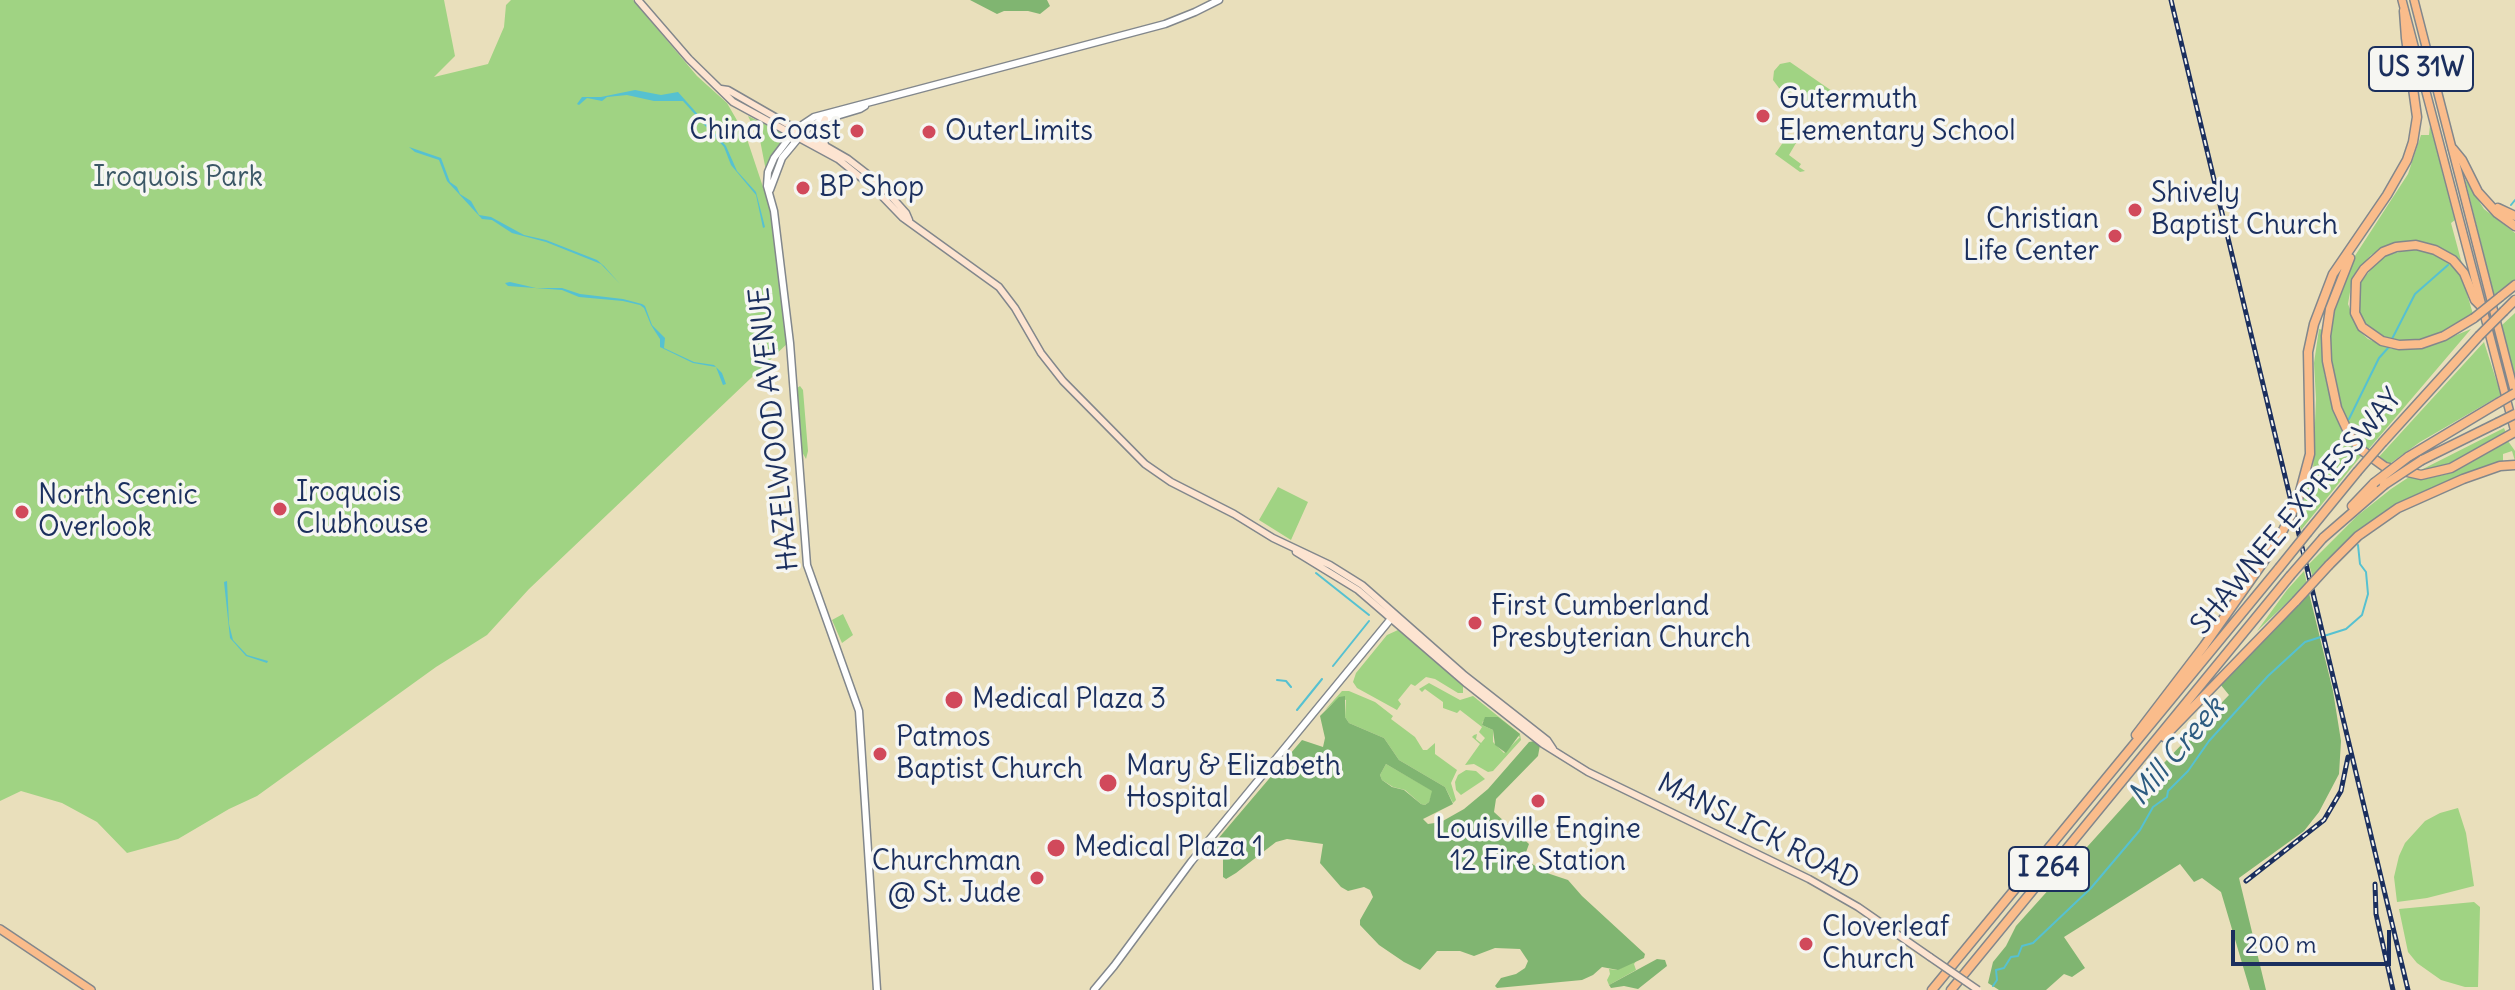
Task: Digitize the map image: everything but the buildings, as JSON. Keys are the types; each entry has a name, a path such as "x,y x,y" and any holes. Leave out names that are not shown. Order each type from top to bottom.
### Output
{"highway":[{"path":"2121,759 2141,726 2204,646 2276,544 2297,503 2310,454 2308,352 2314,324 2333,274 2382,202 2407,160 2413,142 2417,117 2404,11"},
{"path":"2453,149 2462,160 2473,185 2515,226"},
{"path":"2382,202 2380,211 2343,270 2327,327 2329,380 2349,434 2375,462 2421,475 2451,468 2515,432"},
{"path":"2492,206 2515,216"},
{"path":"2481,306 2475,300 2464,273 2453,260 2435,250 2416,245 2383,252 2356,281 2355,313 2362,327 2382,341 2399,345 2421,344 2444,336 2474,318 2515,285"},
{"name":"SHAWNEE EXPRESSWAY","path":"2121,759 2357,472 2514,301"},
{"path":"2379,484 2408,457 2515,394"},
{"name":"SHAWNEE EXPRESSWAY","path":"2145,753 2323,538 2379,484 2515,414"},
{"path":"2145,753 2173,729 2358,536 2398,508 2454,482 2500,466 2515,465"},
{"name":"I 264","path":"1951,990 2145,753"},
{"name":"I 264","path":"1932,990 2121,759"}],"main road":[{"name":"MANSLICK ROAD","path":"638,0 689,59 721,89 728,90 840,157"},
{"name":"US 31W","path":"2402,0 2515,432"},
{"name":"US 31W","path":"2414,0 2515,394"},
{"path":"825,119 821,129 825,145"},
{"name":"MANSLICK ROAD","path":"798,133 825,145 910,222 999,287 1041,353 1063,381 1145,464 1171,482 1290,546 1358,590 1394,616 1467,684 1543,744 1588,772 1807,878 1858,907 1978,990"},
{"path":"0,929 91,990"}],"street":[{"path":"798,133 826,113 1154,27 1182,18 1219,0"},
{"path":"798,133 866,104"},
{"name":"HAZELWOOD AVENUE","path":"798,133 770,165 767,186 789,330 807,565 859,711 877,990"},
{"path":"1094,990 1191,862 1394,616"}],"green space":[{"name":"Iroquois Park","path":"0,0 444,0 455,56 434,77 488,64 504,27 506,5 511,0 633,0 697,76 727,103 746,136 773,217 790,341 529,589 487,635 436,667 257,796 178,839 127,853 97,822 62,803 21,791 0,801"},
{"path":"970,0 1047,0 1050,6 1040,14 1004,11 997,14"},
{"path":"1790,62 1845,100 1846,107 1811,111 1808,110 1809,105 1792,92 1786,94 1773,80 1774,71 1780,64"},
{"path":"748,116 787,135 766,171 760,140"},
{"path":"2430,125 2455,220 2451,223 2462,264 2434,245 2416,241 2387,246 2371,255 2359,269 2351,286 2348,304 2358,330 2368,339 2392,349 2425,348 2471,329 2367,451 2352,433 2336,391 2329,338 2334,306 2349,265 2408,174 2421,135 2429,135"},
{"path":"1784,141 1796,143 1789,155 1805,171 1800,172 1775,154"},
{"path":"2465,179 2484,209 2515,233 2515,280 2494,295"},
{"path":"2411,249 2431,252 2454,265 2462,277 2473,314 2442,334 2413,342 2387,340 2363,322 2358,311 2360,283 2377,262 2388,255"},
{"path":"2515,313 2515,378 2502,325"},
{"path":"2319,329 2323,330 2324,372 2332,406 2352,446 2361,456 2301,530 2298,518 2313,470 2314,363"},
{"path":"2484,342 2501,395 2420,442 2388,465 2377,459"},
{"path":"800,386 803,390 806,459 802,452 797,388"},
{"path":"2504,428 2506,433 2448,466 2417,472"},
{"path":"2508,441 2515,451 2515,461 2512,451 2503,454 2503,461 2400,503 2366,525 2313,578 2309,564 2357,516 2391,489 2409,477 2425,479 2447,474"},
{"path":"1278,487 1308,502 1291,540 1259,520"},
{"path":"2304,571 2307,584 2257,631 2287,590"},
{"path":"2309,593 2333,691 2341,741 2339,774 2319,812 2304,831 2239,878 2266,990 2250,990 2221,892 2202,878 2194,882 2180,864 2064,937 2085,968 2072,977 2064,974 2046,990 1999,990 1988,983 1993,962 2016,926 2229,695 2220,684"},
{"path":"843,614 853,635 842,643 832,620"},
{"path":"1398,630 1460,682 1463,693 1426,677 1415,686 1411,684 1398,700 1401,704 1397,710 1357,688 1353,682 1356,673 1387,635"},
{"path":"1429,683 1460,700 1473,696 1520,734 1521,740 1493,771 1488,772 1474,764 1465,765 1480,744 1472,737 1477,734 1476,739 1481,743 1485,738 1479,732 1482,727 1460,710 1457,713 1443,708 1443,702 1425,689 1422,692 1419,689","holes":["1483,721 1520,737 1504,753 1493,742 1493,730 1482,725"]},
{"path":"1342,691 1375,702 1415,737 1423,750 1435,743 1435,754 1457,770 1451,783 1456,800 1453,803 1445,787 1399,760 1384,738 1349,723 1345,717 1346,700 1339,698 1325,710"},
{"path":"1345,696 1345,717 1349,723 1384,738 1399,760 1445,787 1453,804 1423,819 1428,824 1441,822 1464,809 1488,789 1529,742 1535,741 1540,745 1538,756 1496,799 1494,812 1529,844 1525,855 1531,863 1544,872 1568,880 1645,954 1644,958 1618,970 1602,967 1582,980 1497,988 1495,986 1501,978 1525,968 1528,961 1520,949 1495,948 1474,956 1460,951 1437,951 1420,970 1404,962 1379,945 1360,925 1373,897 1370,890 1364,887 1348,891 1341,887 1320,863 1323,844 1287,839 1276,842 1236,873 1226,879 1223,877 1223,858 1213,851 1217,840 1302,740 1323,747 1325,738 1320,716 1339,697","holes":["1386,764 1432,791 1429,802 1421,804 1404,790 1382,780 1380,775"]},
{"path":"1485,717 1498,717 1520,734 1506,753 1495,745 1493,730 1482,725"},
{"path":"1386,764 1433,791 1429,802 1421,804 1405,790 1382,780 1380,775"},
{"path":"1466,770 1476,771 1485,779 1461,795 1456,790 1455,782 1458,775"},
{"path":"2458,808 2466,833 2474,886 2397,902 2394,877 2405,843 2425,821"},
{"path":"2474,902 2480,907 2478,987 2465,987 2441,980 2417,963 2408,952 2399,909"},
{"path":"1657,959 1665,960 1667,966 1638,989 1624,986 1611,988 1609,985"},
{"path":"1637,960 1634,964 1636,970 1609,985 1609,969 1617,970"}],"water":[{"path":"635,90 661,95 678,92 726,146 737,171 756,192 765,227 756,195 731,165 724,147 683,101 654,101 627,95 607,97 602,101 587,98 577,104 582,97 601,97"},
{"path":"409,147 441,158 450,182 471,201 479,215 491,217 524,235 546,240 597,260 604,266 620,284 601,264 546,242 512,233 492,220 482,219 447,181 439,160"},
{"path":"505,283 536,288 562,288 642,304 652,325 665,338 664,348 694,362 716,367 693,363 660,347 660,339 640,305 579,297 562,290 508,286"},
{"path":"716,367 722,373 726,384 723,385"},
{"path":"227,581 233,640 247,655 267,663 246,656 230,638 224,582"}],"waterway":[{"name":"Mill Creek","path":"2511,205 2515,200"},
{"name":"Mill Creek","path":"2392,339 2415,294 2448,265"},
{"name":"Mill Creek","path":"2349,419 2379,358 2388,348"},
{"name":"Mill Creek","path":"1993,986 1997,980 1996,970 2004,968 2011,957 2018,956 2022,946 2033,943 2091,888 2140,830 2153,807 2167,797 2168,791 2188,771 2209,741 2268,676 2305,642 2346,629 2362,615 2368,594 2366,572 2360,564 2358,545"},
{"path":"1316,573 1369,615"},
{"path":"1333,666 1369,621"},
{"path":"1297,710 1322,679"},
{"path":"1277,680 1286,681 1291,687"}],"railway":[{"path":"2171,0 2408,990"},
{"path":"2246,881 2324,820 2341,791 2348,757"},
{"path":"2375,884 2376,914 2393,990"}],"place":[{"name":"Gutermuth Elementary School","path":"1763,116"},
{"name":"China Coast","path":"857,131"},
{"name":"OuterLimits","path":"929,132"},
{"name":"BP Shop","path":"803,188"},
{"name":"Shively Baptist Church","path":"2135,210"},
{"name":"Christian Life Center","path":"2115,236"},
{"name":"Iroquois Clubhouse","path":"280,509"},
{"name":"North Scenic Overlook","path":"22,512"},
{"name":"First Cumberland Presbyterian Church","path":"1475,623"},
{"name":"Medical Plaza 3","path":"954,700"},
{"name":"Patmos Baptist Church","path":"880,754"},
{"name":"Mary & Elizabeth Hospital","path":"1108,783"},
{"name":"Louisville Engine 12 Fire Station","path":"1538,801"},
{"name":"Medical Plaza 1","path":"1056,848"},
{"name":"Churchman @ St. Jude","path":"1037,878"},
{"name":"Cloverleaf Church","path":"1806,944"}]}
